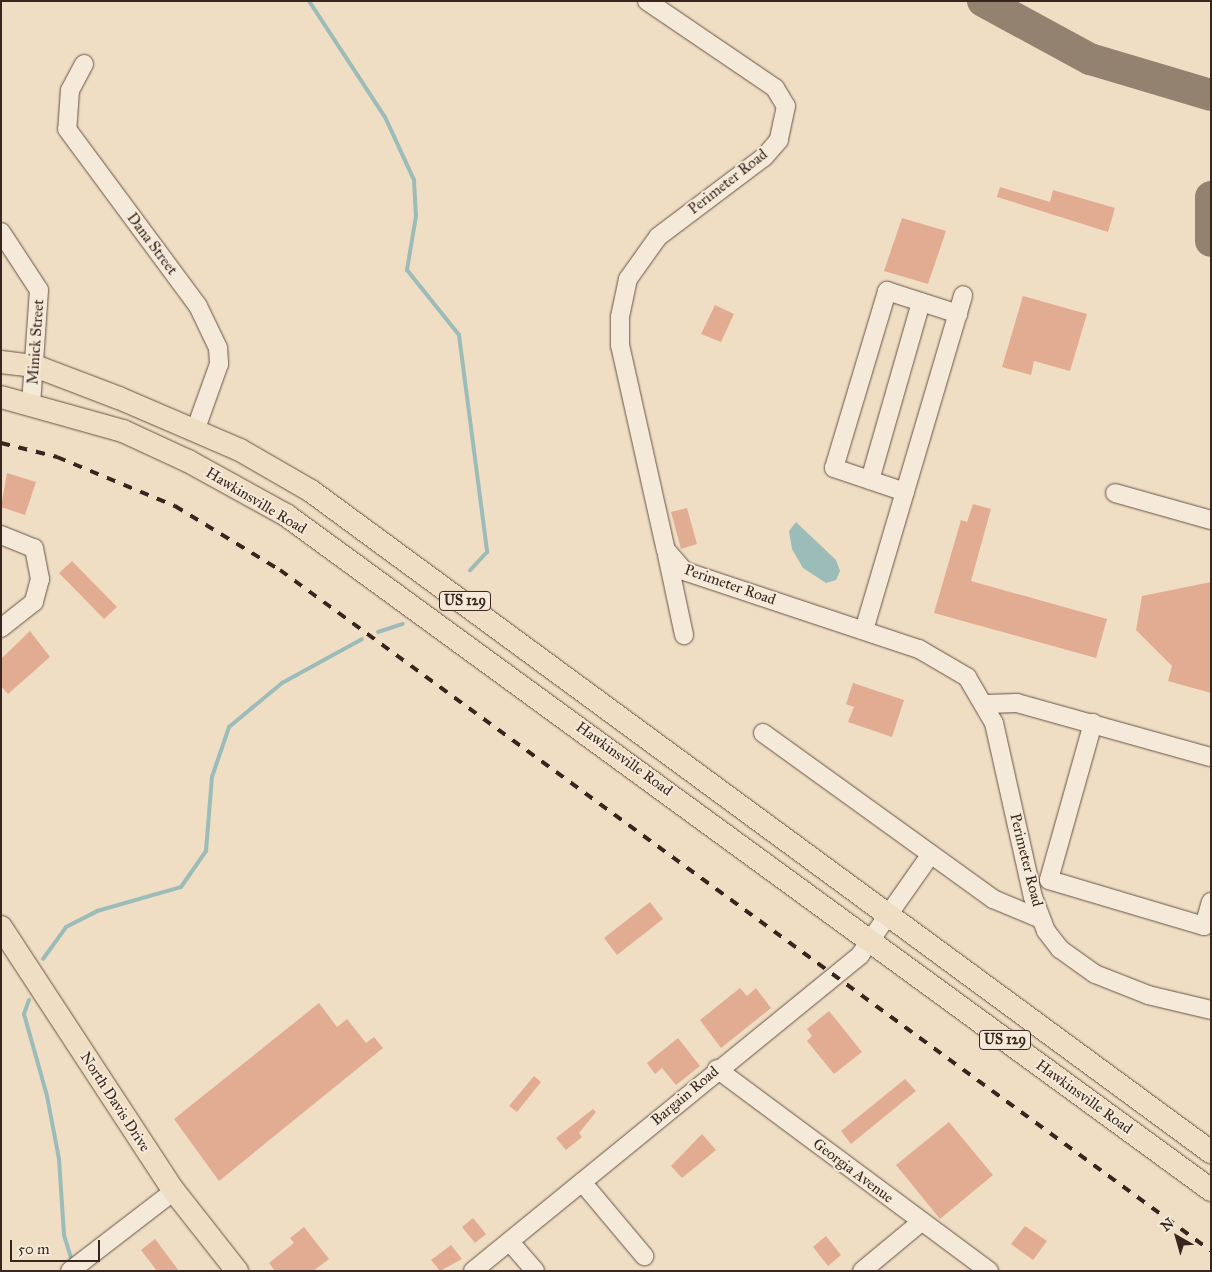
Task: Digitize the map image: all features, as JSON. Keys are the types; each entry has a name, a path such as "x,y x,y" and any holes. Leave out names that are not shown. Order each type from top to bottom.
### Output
{"main road":[{"name":"Hawkinsville Road","path":"1,362 35,366 195,431 240,450 311,490 1211,1152"},
{"name":"Hawkinsville Road","path":"1,397 90,419 156,445 286,515 633,764 869,942 1211,1190"},
{"name":"North Davis Drive","path":"1,927 174,1191 237,1271"}],"street":[{"name":"Perimeter Road","path":"647,1 775,88 786,106 779,140 764,158 658,237 628,279 620,345 666,550 684,571 864,630 956,667 986,704 1041,919 1060,949 1095,974 1148,995 1211,1010"},
{"name":"Dana Street","path":"84,64 70,90 67,129 198,306 218,348 219,364 195,431"},
{"name":"Minick Street","path":"1,232 39,290 31,404"},
{"path":"905,492 834,468 887,291 958,314"},
{"path":"864,630 963,295"},
{"path":"870,480 921,302"},
{"path":"1115,493 1211,520"},
{"path":"1,535 34,548 40,579 34,602 1,628"},
{"path":"666,550 684,635"},
{"path":"986,704 1016,703 1211,757"},
{"path":"1093,723 1049,880 1204,926 1211,902"},
{"path":"763,733 993,899 1041,919"},
{"name":"Bargain Road","path":"473,1271 717,1069 860,955 931,854"},
{"name":"Georgia Avenue","path":"717,1069 989,1271"},
{"path":"582,1182 644,1256"},
{"path":"70,1271 174,1191"},
{"path":"862,1271 921,1222"},
{"path":"510,1242 535,1271"}],"water":[{"path":"796,522 836,560 840,571 836,580 826,583 803,568 792,549 789,531"}],"building":[{"path":"1000,187 1050,202 1053,190 1115,208 1108,232 997,197"},
{"path":"902,218 946,231 928,284 884,271"},
{"path":"1023,296 1087,314 1070,371 1034,361 1031,375 1002,367"},
{"path":"715,305 734,314 721,342 701,334"},
{"path":"7,473 36,482 25,515 1,507"},
{"path":"973,504 991,509 971,581 1107,619 1096,658 934,613 961,520 967,522"},
{"path":"687,508 697,544 681,549 671,512"},
{"path":"72,561 117,607 104,619 59,573"},
{"path":"1211,582 1211,693 1168,681 1172,666 1136,630 1142,596"},
{"path":"30,631 50,657 8,694 1,686 1,659"},
{"path":"853,683 904,700 892,737 848,722 854,707 846,704"},
{"path":"650,902 663,919 617,955 604,938"},
{"path":"740,988 747,996 756,988 771,1008 721,1048 700,1020"},
{"path":"319,1003 337,1027 347,1019 366,1043 374,1037 383,1048 219,1181 174,1119"},
{"path":"829,1011 862,1052 834,1074 807,1041 812,1036 807,1029"},
{"path":"678,1038 700,1066 676,1085 662,1068 655,1074 647,1063"},
{"path":"534,1076 541,1082 517,1112 509,1106"},
{"path":"905,1079 916,1091 851,1144 841,1131"},
{"path":"593,1109 596,1112 579,1133 582,1137 566,1150 556,1138"},
{"path":"949,1122 993,1175 940,1219 896,1165"},
{"path":"702,1134 716,1150 682,1178 671,1166"},
{"path":"473,1218 486,1234 475,1243 462,1227"},
{"path":"1025,1226 1047,1241 1033,1260 1011,1244"},
{"path":"304,1227 329,1259 313,1271 275,1271 269,1263 294,1243 290,1238"},
{"path":"826,1236 841,1255 828,1266 813,1247"},
{"path":"155,1239 179,1271 157,1271 141,1250"},
{"path":"451,1245 462,1259 440,1271 431,1260"}],"waterway":[{"path":"309,1 385,117 414,180 416,216 407,270 459,335 487,552 470,570"},
{"path":"378,632 403,624"},
{"path":"43,959 66,927 97,911 181,887 206,851 212,777 229,727 282,683 362,639"},
{"path":"29,1000 24,1014 47,1096 59,1159 64,1235 71,1258"}],"taxiway":[{"path":"983,1 1090,59 1211,95"},
{"path":"1211,197 1211,241"}],"railway":[{"path":"1,443 57,457 175,506 280,570 1211,1251"}]}
